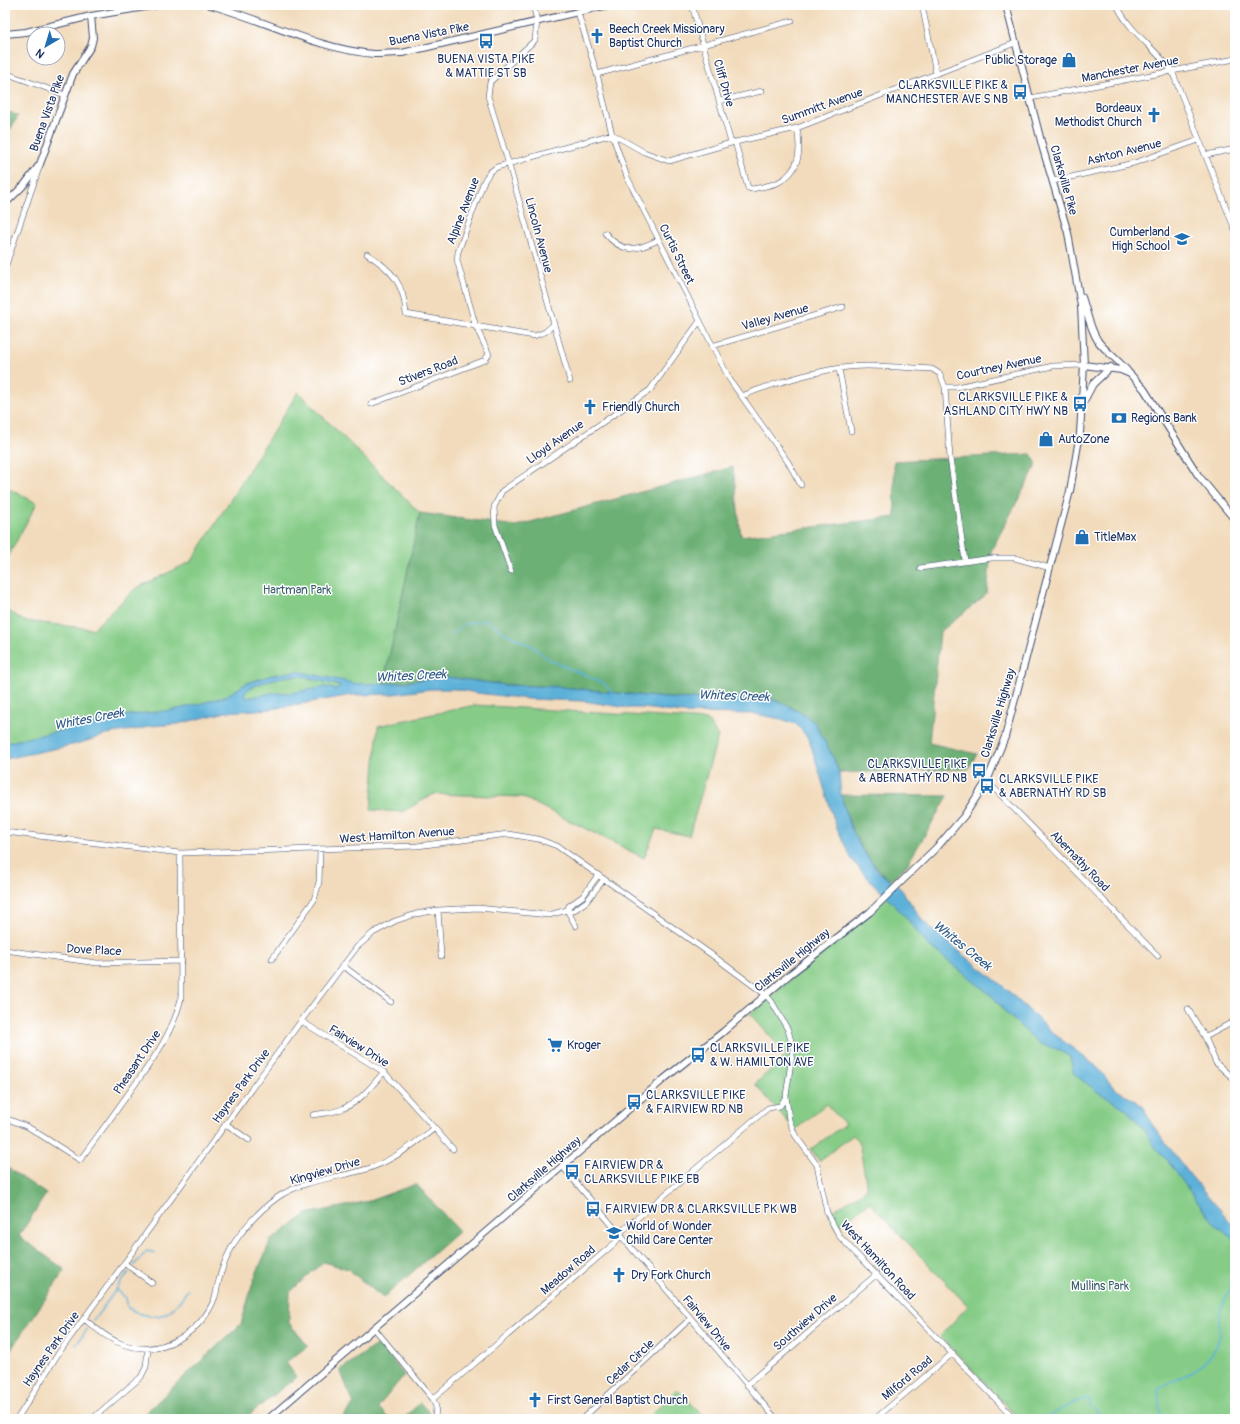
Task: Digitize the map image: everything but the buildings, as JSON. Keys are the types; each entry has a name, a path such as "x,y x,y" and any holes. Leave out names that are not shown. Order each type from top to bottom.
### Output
{"main road":[{"path":"5,34 26,32 92,16 157,5"},
{"name":"Buena Vista Pike","path":"210,5 239,13 322,44 375,54 402,53 608,5"},
{"name":"Clarksville Pike","path":"1006,5 1015,43 1068,233 1078,284 1084,365"},
{"name":"Buena Vista Pike","path":"5,204 25,184 40,164 73,74 91,46 93,38 92,16"},
{"path":"1078,284 1098,340 1106,351 1122,364 1144,388 1198,475 1235,520"},
{"path":"1084,365 1111,367 1130,374"},
{"name":"Clarksville Highway","path":"268,1419 664,1079 870,912 950,833 968,811 987,781 1005,737 1050,568 1073,473 1082,404 1084,365"},
{"path":"1082,404 1093,384 1111,367"}],"street":[{"path":"533,5 537,21"},
{"name":"Cliff Drive","path":"692,5 719,101 748,188 752,189 778,183 788,176 796,164 801,146 797,128"},
{"path":"922,5 936,73"},
{"path":"1117,5 1134,32 1161,57 1172,71 1235,230"},
{"name":"Curtis Street","path":"578,13 597,74 612,134 627,177 699,322 730,380 788,462 801,485"},
{"name":"Lincoln Avenue","path":"537,21 535,40 490,82 488,96 570,380"},
{"path":"597,74 792,21"},
{"name":"Summitt Avenue","path":"612,134 644,152 668,161 733,143 797,128 1015,43"},
{"name":"Manchester Avenue","path":"1030,98 1235,59"},
{"path":"5,73 65,95"},
{"path":"719,101 762,91"},
{"name":"Alpine Avenue","path":"489,354 476,327 459,269 458,252 484,181 490,172 497,167 509,165 612,134"},
{"name":"Ashton Avenue","path":"1053,180 1134,163 1199,140"},
{"path":"1206,155 1235,149"},
{"path":"5,268 40,164"},
{"path":"605,233 612,241 628,249 637,249 658,240"},
{"path":"367,254 385,266 395,277 406,302 406,314 534,336 545,332 553,325"},
{"name":"Valley Avenue","path":"712,346 843,307"},
{"name":"Lloyd Avenue","path":"511,571 495,525 494,507 502,491 650,390 699,322"},
{"name":"Stivers Road","path":"371,404 484,360 489,354"},
{"name":"Courtney Avenue","path":"742,396 768,385 839,369 866,366 932,369 940,374 945,387 957,387 1053,366 1084,365"},
{"path":"839,369 851,431"},
{"path":"945,387 950,458 965,561"},
{"path":"920,568 992,558 1015,558 1050,568"},
{"name":"Abernathy Road","path":"987,781 1158,956"},
{"name":"West Hamilton Avenue","path":"5,832 180,854 417,846 508,834 538,839 557,846 766,995"},
{"path":"272,959 314,900 319,882 320,850"},
{"name":"Pheasant Drive","path":"5,1118 28,1127 77,1160 80,1160 154,1059 168,1037 181,999 182,961 180,854"},
{"name":"Haynes Park Drive","path":"567,910 569,906 586,892 598,875"},
{"name":"Haynes Park Drive","path":"17,1419 36,1387 124,1263 342,965 357,947 373,933 395,921 416,914 438,910 478,908 549,916 567,910 573,911 591,896 604,879"},
{"path":"586,892 591,896"},
{"path":"438,910 441,956"},
{"path":"567,910 576,926"},
{"name":"Dove Place","path":"5,950 97,963 182,961"},
{"path":"342,965 391,1002"},
{"name":"West Hamilton Road","path":"766,995 788,1030 793,1048 786,1096 789,1120 795,1135 817,1165 827,1214 832,1225 840,1237 1015,1419"},
{"path":"1188,1009 1205,1038 1216,1063 1235,1080"},
{"name":"Fairview Drive","path":"301,1021 384,1072 453,1149"},
{"path":"1205,1038 1235,1021"},
{"path":"313,1116 339,1110 351,1104 360,1098 384,1072"},
{"name":"Meadow Road","path":"433,1399 616,1242 623,1230 768,1108 780,1106 786,1096"},
{"path":"226,1124 249,1140"},
{"name":"Kingview Drive","path":"84,1319 116,1342 132,1347 148,1349 177,1340 192,1330 204,1316 215,1298 219,1280 234,1244 262,1208 280,1196 310,1184 372,1168 409,1147 435,1128"},
{"name":"Fairview Drive","path":"562,1166 776,1419"},
{"path":"124,1263 152,1283"},
{"name":"Southview Drive","path":"747,1385 877,1274"},
{"name":"Cedar Circle","path":"582,1419 690,1319"},
{"path":"374,1328 433,1399 436,1407 435,1419"},
{"path":"92,1419 141,1377 146,1367 148,1349"},
{"name":"Milford Road","path":"875,1419 953,1353"}],"green space":[{"path":"5,110 18,116 5,139"},
{"name":"Hartman Park","path":"298,392 420,513 383,686 5,746 5,609 24,621 93,629 135,589 192,561"},
{"path":"1031,454 1037,464 991,551 987,594 940,632 929,743 977,754 968,769 839,773 833,757 815,723 785,704 774,700 741,697 692,699 665,698 562,687 504,685 447,677 429,678 383,686 420,513 516,526 733,467 741,536 895,517 894,461"},
{"path":"5,487 37,503 5,562"},
{"path":"475,705 707,720 718,736 689,836 656,829 644,858 522,797 434,794 402,812 371,810 378,726"},
{"path":"841,795 948,796 907,865 890,880 880,872 858,842 848,819"},
{"name":"Mullins Park","path":"890,895 1137,1114 1235,1236 1235,1419 1019,1419 940,1336 968,1306 869,1202 837,1228 829,1213 867,1189 859,1141 853,1135 819,1161 811,1149 845,1124 826,1104 795,1130 755,1084 787,1055 750,1014"},
{"path":"5,1166 46,1194 19,1236 65,1270 5,1358"},
{"path":"416,1184 459,1231 383,1298 348,1269 323,1262 290,1292 289,1323 308,1346 286,1362 296,1377 244,1419 139,1419 241,1324 254,1279 271,1240 307,1214 369,1201"},
{"path":"379,1343 404,1375 378,1407 389,1419 341,1419 354,1404 340,1370"},
{"path":"677,1389 707,1419 647,1419"},
{"path":"420,1403 431,1414 429,1419 403,1419"}],"water":[{"path":"297,671 358,684 395,683 447,677 504,685 562,687 665,698 692,699 741,697 774,700 785,704 806,716 815,723 833,757 839,773 841,795 849,824 862,850 878,871 901,889 923,921 934,931 1004,987 1053,1033 1097,1067 1114,1088 1143,1106 1151,1123 1190,1175 1235,1227 1235,1241 1217,1226 1202,1208 1167,1160 1155,1147 1145,1130 1126,1109 1098,1092 1074,1074 1070,1057 1060,1050 1040,1044 1006,1013 993,997 927,944 905,916 863,873 851,858 836,826 809,739 796,724 781,719 756,714 682,713 644,708 629,708 583,701 528,699 455,689 431,689 393,694 352,695 271,709 226,712 178,724 149,726 141,729 112,733 77,744 5,759 5,743 129,715 173,710 199,704 226,696 247,683 272,675","holes":["295,676 302,676 340,686 336,689 325,687 291,693 272,693 247,698 244,697 246,691 259,684 273,679"]}],"waterway":[{"path":"451,635 465,624 487,620 505,633 532,646 548,659 605,684 613,694"},
{"path":"134,1265 147,1251 156,1253"},
{"path":"93,1321 129,1272"},
{"path":"1158,1419 1160,1416 1158,1388 1186,1375 1203,1364 1210,1357 1215,1348 1220,1336 1219,1318 1221,1310 1235,1278"},
{"path":"117,1290 126,1298 128,1308 147,1316 155,1316 169,1312 182,1299 188,1289"},
{"path":"76,1345 88,1328"},
{"path":"1044,1419 1071,1404 1088,1398 1091,1406 1102,1419"}],"place":[{"name":"Beech Creek Missionary Baptist Church","path":"597,36"},
{"name":"BUENA VISTA PIKE & MATTIE ST SB","path":"486,41"},
{"name":"Public Storage","path":"1069,60"},
{"name":"CLARKSVILLE PIKE & MANCHESTER AVE S NB","path":"1020,92"},
{"name":"Bordeaux Methodist Church","path":"1154,115"},
{"name":"Cumberland High School","path":"1182,239"},
{"name":"CLARKSVILLE PIKE & ASHLAND CITY HWY NB","path":"1080,404"},
{"name":"Friendly Church","path":"590,407"},
{"name":"Regions Bank","path":"1119,418"},
{"name":"AutoZone","path":"1046,439"},
{"name":"TitleMax","path":"1082,537"},
{"name":"CLARKSVILLE PIKE & ABERNATHY RD NB","path":"979,771"},
{"name":"CLARKSVILLE PIKE & ABERNATHY RD SB","path":"987,786"},
{"name":"Kroger","path":"555,1045"},
{"name":"CLARKSVILLE PIKE & W. HAMILTON AVE","path":"698,1055"},
{"name":"CLARKSVILLE PIKE & FAIRVIEW RD NB","path":"634,1102"},
{"name":"FAIRVIEW DR & CLARKSVILLE PIKE EB","path":"572,1172"},
{"name":"FAIRVIEW DR & CLARKSVILLE PK WB","path":"593,1209"},
{"name":"World of Wonder Child Care Center","path":"614,1233"},
{"name":"Dry Fork Church","path":"619,1275"},
{"name":"First General Baptist Church","path":"535,1400"}],"water label":[{"name":"Whites Creek","path":"411,675"},
{"name":"Whites Creek","path":"734,695"},
{"name":"Whites Creek","path":"89,718"},
{"name":"Whites Creek","path":"963,945"}]}
